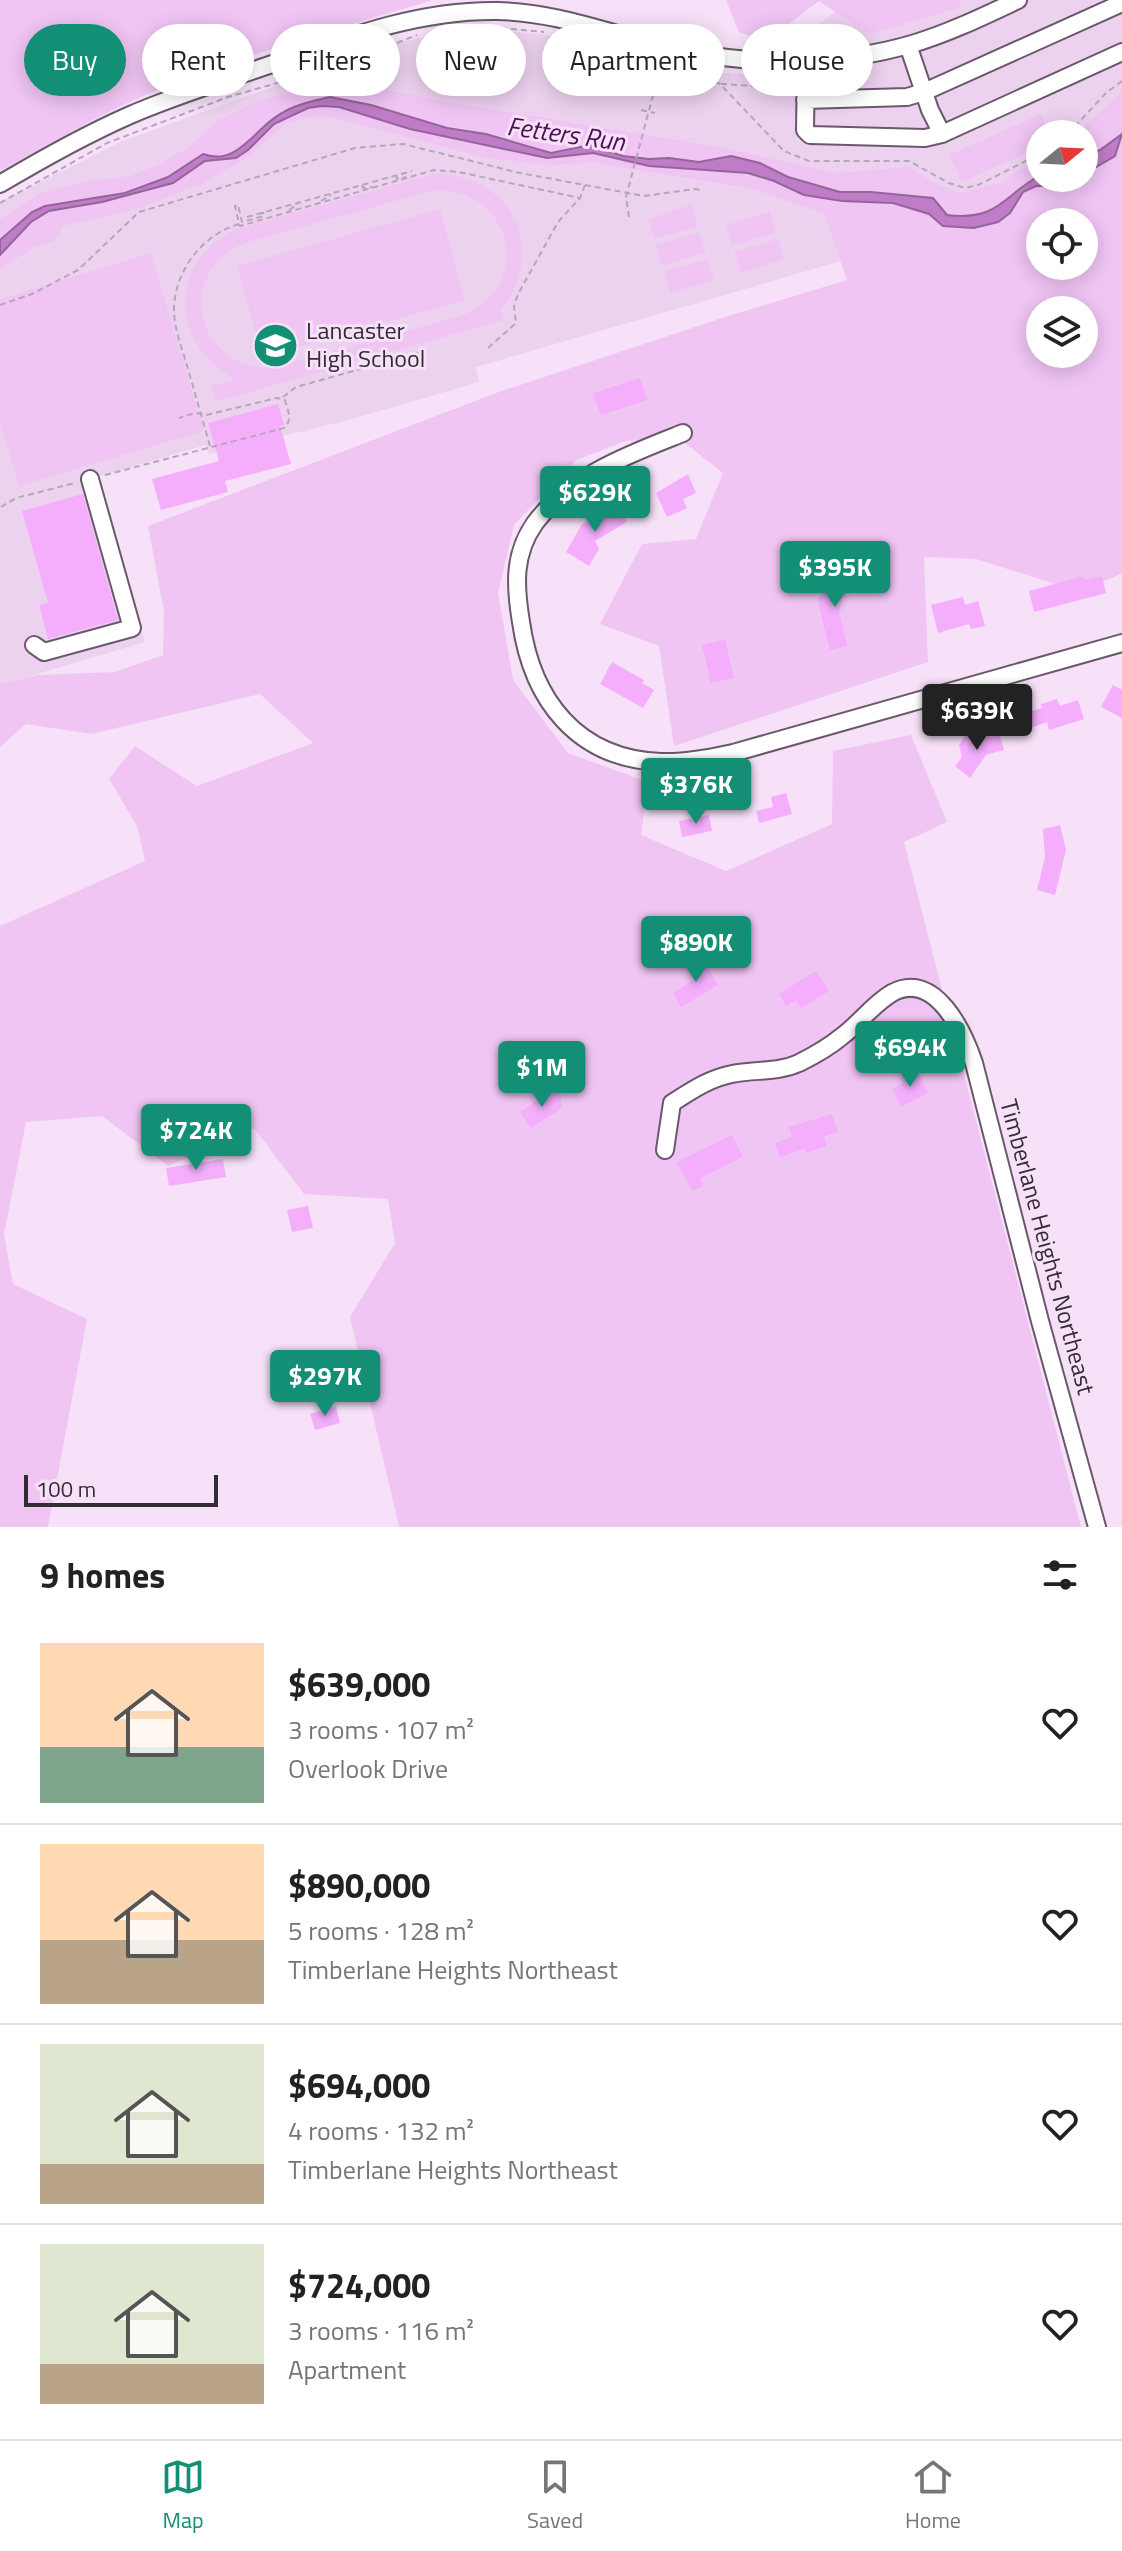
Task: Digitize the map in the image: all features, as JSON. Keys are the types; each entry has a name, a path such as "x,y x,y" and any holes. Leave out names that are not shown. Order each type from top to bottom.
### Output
{"street":[{"path":"873,53 908,45 991,6 1018,0"},
{"path":"873,96 907,97 924,92 1122,3"},
{"path":"0,184 60,148 141,111 362,32 421,16 475,11 523,12 592,25 685,51 741,59"},
{"path":"908,45 942,134"},
{"path":"805,96 805,130 810,135 925,138 942,134 1122,52"},
{"path":"683,433 573,484 535,523 519,555 516,574 518,605 526,647 538,683 557,714 601,748 638,760 695,761 733,753 1122,643"},
{"path":"34,645 44,652 132,628 90,479"},
{"name":"Timberlane Heights Northeast","path":"665,1150 672,1103 712,1080 795,1065 841,1038 883,999 898,990 919,989 950,1011 965,1036 974,1063 1097,1527"}],"path":[{"path":"0,203 81,156 128,135 359,52 416,36"},
{"path":"1081,120 1122,81"},
{"path":"725,89 784,151 809,161 909,161 949,183 965,188 978,185 1026,161"},
{"path":"629,217 627,192 652,96"},
{"path":"641,110 655,113"},
{"path":"0,305 32,294 78,270 139,212 355,148 403,144 520,173 644,196 702,190"},
{"path":"282,398 290,415 284,428 208,448 174,316 178,286 185,269 203,244 222,228 240,226 426,171 445,170 580,198"},
{"path":"247,217 412,171"},
{"path":"396,175 397,179 406,178"},
{"path":"362,184 363,188 373,188"},
{"path":"488,348 516,323 514,306 518,294 558,222 580,198 585,184"},
{"path":"321,202 331,197 330,193"},
{"path":"289,212 289,209 298,206 298,202"},
{"path":"239,224 235,206 238,205 242,222 264,216 263,212"},
{"path":"179,418 282,398 296,387 422,352"}],"shaded area":[{"path":"0,0 433,0 354,24 270,24 270,49 254,55 254,24 142,24 144,96 0,171"},
{"path":"726,0 958,0 962,7 873,33 873,24 855,24 819,1 789,24 741,24 739,32"},
{"name":"Lancaster High School","path":"852,0 1122,0 1122,133 1098,133 1098,120 1026,120 1026,185 931,235 476,367 479,382 349,420 209,454 206,445 96,477 145,642 0,685 0,202 120,142 270,88 270,96 400,96 400,42 416,39 416,96 526,96 526,33 542,34 542,96 725,96 725,73 741,74 741,96 873,96 873,24 819,24"},
{"path":"1122,91 1122,573 1081,592 976,559 924,557 928,662 674,746 659,646 600,624 642,544 696,539 723,473 680,439 626,441 576,460 514,525 498,593 513,680 568,753 648,782 641,835 726,871 832,824 833,751 911,735 947,822 904,842 1081,1527 399,1527 350,1317 395,1243 388,1199 304,1194 254,1128 168,1166 102,1116 26,1122 4,1234 13,1284 87,1319 48,1527 0,1527 0,926 145,861 137,826 109,779 135,746 197,786 313,743 260,694 91,734 26,724 0,747 0,684 37,675 115,672 163,655 164,611 148,526 496,393 847,280 824,213 749,188 590,162 557,165 489,159 340,119 318,116 288,122 248,157 201,184 140,208 63,226 54,241 33,248 0,269 0,219 40,193 93,180 127,177 155,166 189,147 217,121 275,96 400,96 400,92 720,147 836,173 909,167 959,193 1004,182 1026,167 1026,192 1098,192 1098,120 1090,120"},
{"path":"330,97 371,105 447,128 486,134 551,153 590,145 623,156 649,159 699,162 731,156 760,163 788,177 840,192 933,198 947,215 964,216 989,211 1026,184 1026,191 1010,213 998,222 974,228 943,226 929,214 893,203 842,201 804,195 748,173 649,166 593,153 547,158 410,129 339,107 321,106 308,108 274,124 236,158 205,161 173,183 102,202 49,211 31,222 0,255 0,240 32,212 45,206 125,193 168,177 203,154 215,157 226,155 236,151 287,110"},
{"path":"1041,114 1044,120 1028,120"},
{"path":"1026,121 1026,153 962,182 949,155"},
{"path":"1122,134 1115,156 1098,166 1100,150"},
{"path":"433,174 460,177 483,186 501,200 514,218 521,240 522,263 515,287 501,310 504,320 215,402 211,386 235,379 212,363 197,344 188,322 185,299 190,277 201,257 219,240 243,227","holes":["435,190 462,194 483,205 497,222 505,242 506,264 499,285 484,303 460,316 273,368 246,364 225,353 211,336 203,316 202,294 209,273 224,255 248,242"]},
{"path":"691,205 698,226 654,239 648,219"},
{"path":"440,209 465,300 262,357 237,266"},
{"path":"770,211 776,232 732,246 726,225"},
{"path":"699,232 706,252 662,266 656,245"},
{"path":"778,239 784,259 741,273 734,252"},
{"path":"151,253 204,431 19,486 0,423 0,299"},
{"path":"707,259 714,280 670,293 664,272"}],"building":[{"path":"640,378 647,400 601,415 593,393"},
{"path":"278,404 284,425 280,426 291,464 225,481 228,492 161,510 152,479 219,461 208,423"},
{"path":"688,474 696,493 683,499 687,508 667,517 656,493"},
{"path":"83,494 118,620 48,639 39,605 48,603 22,511"},
{"path":"616,504 627,522 595,541 599,549 589,566 566,552 582,524"},
{"path":"841,569 856,581 841,601 839,612 847,646 830,650 817,599"},
{"path":"1084,576 1085,580 1102,576 1106,593 1034,612 1029,591"},
{"path":"963,597 965,605 978,601 985,626 971,629 969,624 938,633 931,605"},
{"path":"725,639 734,678 711,683 702,645"},
{"path":"612,662 644,680 642,683 654,690 643,708 600,684"},
{"path":"1113,685 1122,690 1122,718 1101,707"},
{"path":"1057,699 1060,706 1078,700 1084,719 1049,730 1047,722 1033,727 1029,712"},
{"path":"967,733 976,739 999,733 1004,750 986,755 970,778 955,766 962,757 959,745"},
{"path":"786,793 792,814 759,823 756,811 773,807 771,797"},
{"path":"709,815 712,831 682,837 679,821"},
{"path":"1060,825 1066,850 1055,895 1037,890 1045,857 1043,829"},
{"path":"702,959 718,985 681,1007 673,993 694,980 687,967"},
{"path":"816,971 829,991 801,1008 796,1000 786,1006 779,994"},
{"path":"916,1070 928,1093 901,1107 892,1089 903,1083 901,1078"},
{"path":"560,1093 562,1108 531,1128 520,1112 545,1095"},
{"path":"832,1114 838,1132 824,1136 827,1146 780,1157 775,1143 792,1137 789,1127"},
{"path":"732,1135 743,1157 700,1178 703,1186 692,1191 677,1162"},
{"path":"223,1159 226,1177 169,1186 166,1168"},
{"path":"308,1206 313,1228 292,1232 287,1210"},
{"path":"336,1406 340,1423 315,1430 310,1414"}],"place":[{"name":"Lancaster High School","path":"275,345"}],"water label":[{"name":"Fetters Run","path":"566,134"}]}
